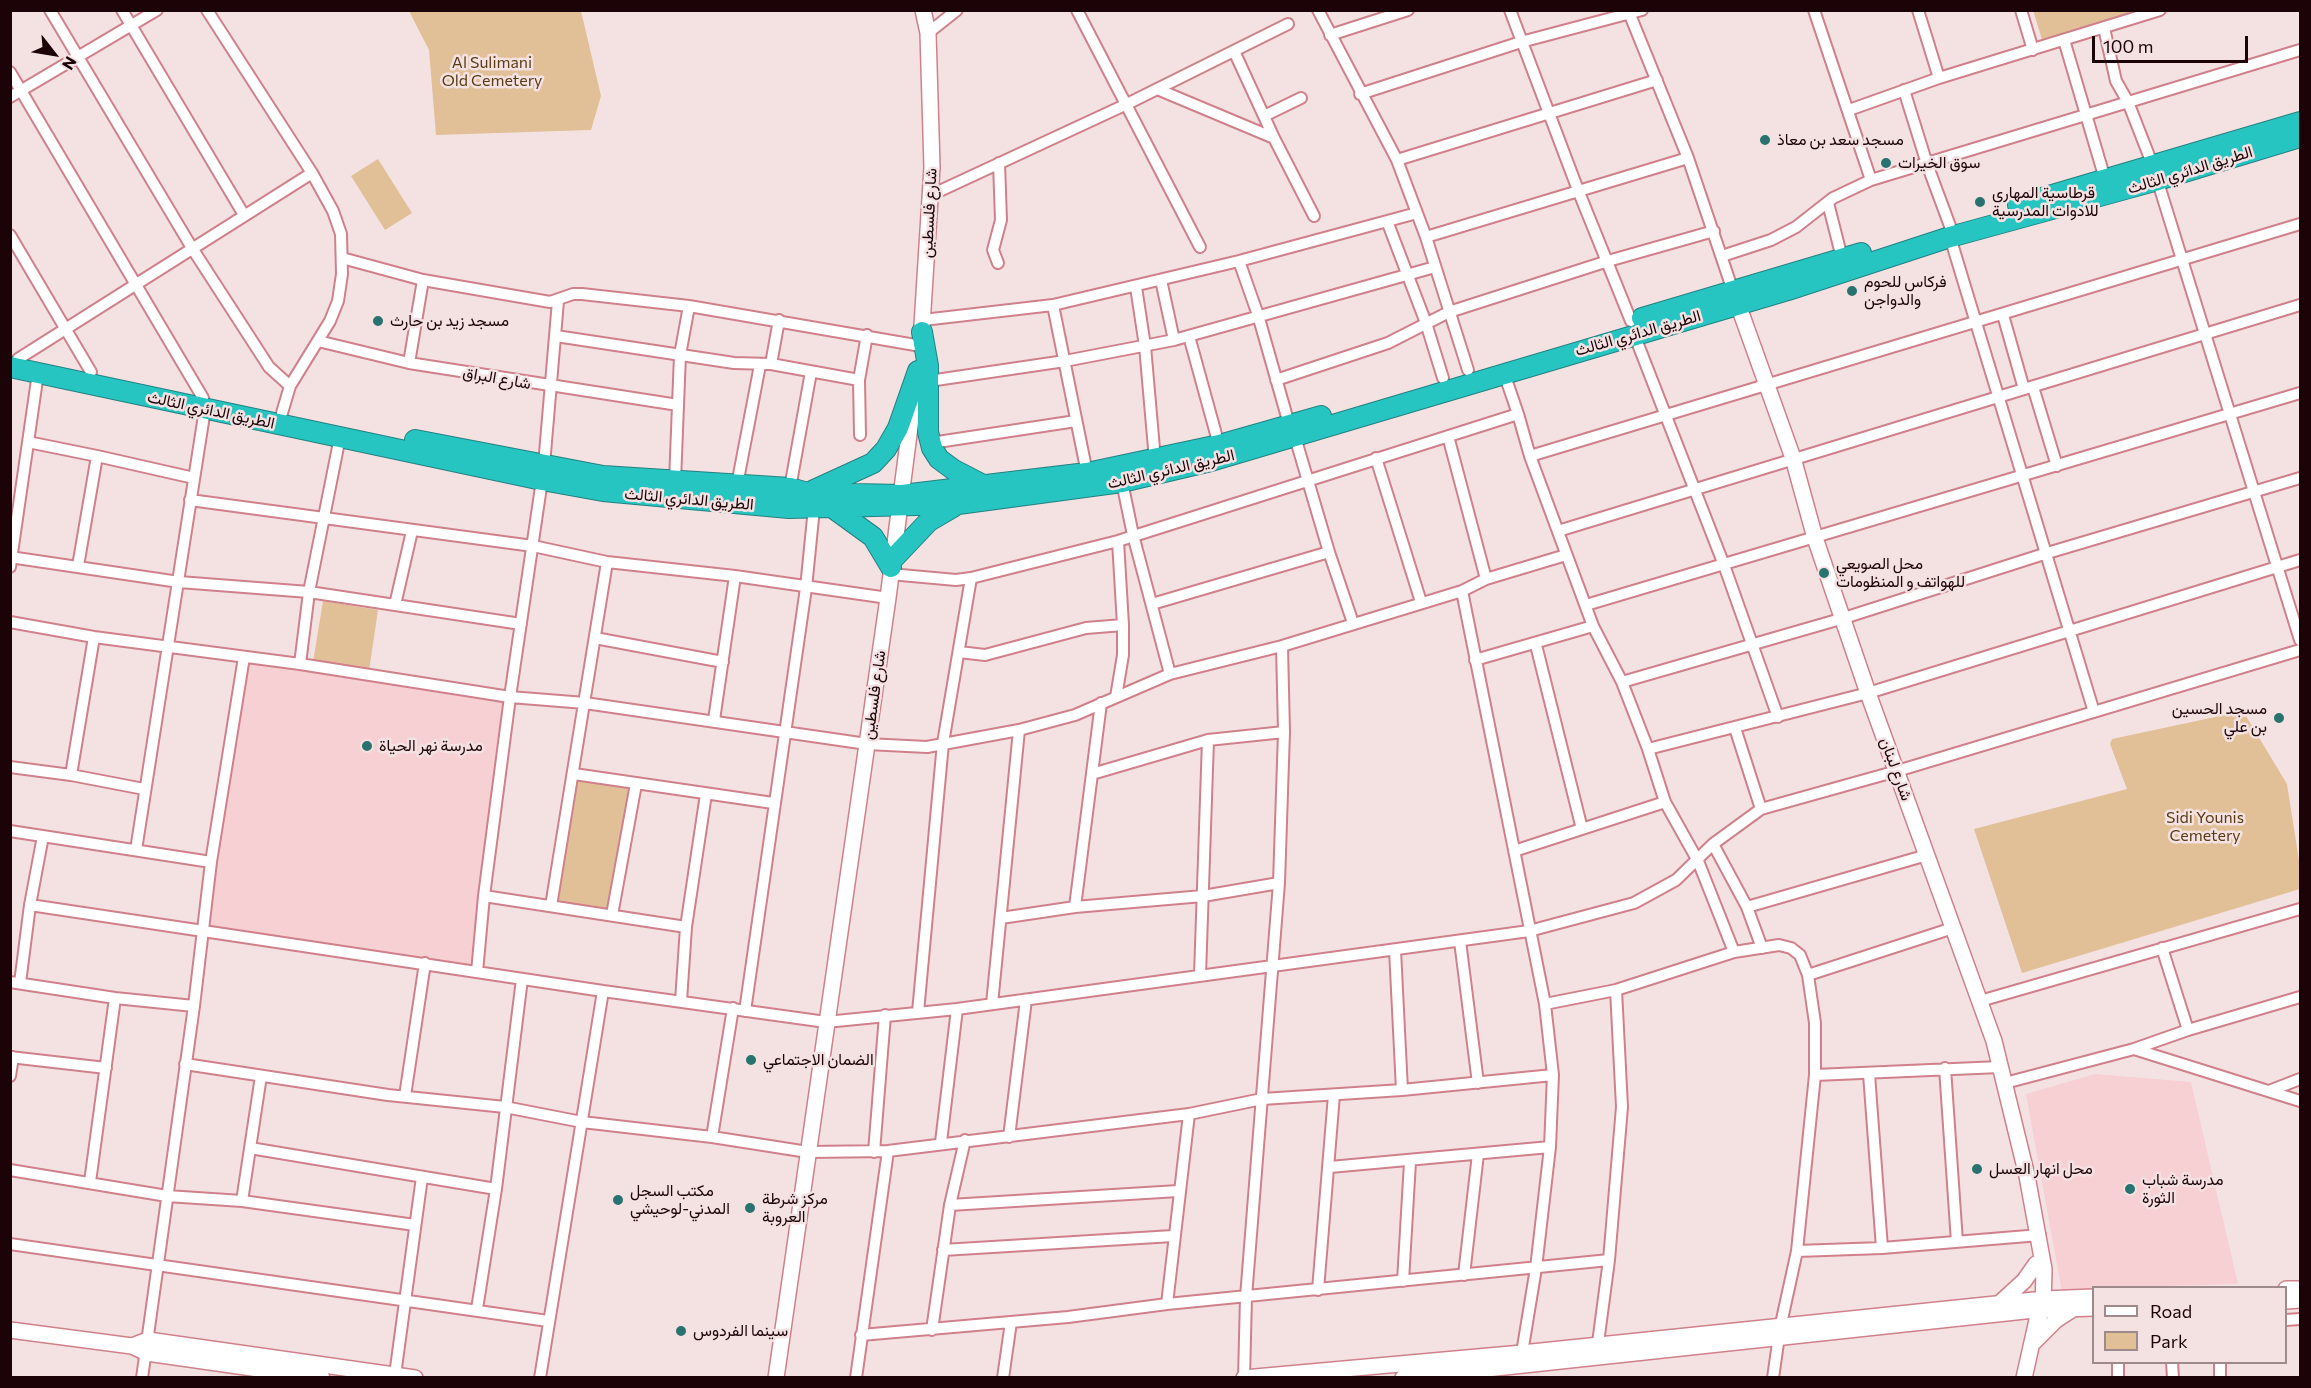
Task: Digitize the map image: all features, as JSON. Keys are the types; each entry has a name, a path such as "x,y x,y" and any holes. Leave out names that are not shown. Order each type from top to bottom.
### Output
{"highway":[{"name":"الطريق الدائري الثالث","path":"1735,297 1788,290 2105,179 2156,173 2301,122"},
{"name":"الطريق الدائري الثالث","path":"13,361 38,373 203,404 282,413 543,473 617,493 789,508 811,499 901,501 985,486 1087,473 1292,431 1468,370 1633,327 1735,297 1842,258 1950,232 2156,173 2301,136"},
{"name":"الطريق الدائري الثالث","path":"13,361 91,372 203,404 340,437 543,473 737,485 811,499 958,504 1122,482 1292,431 1504,373 1633,327"},
{"path":"922,332 931,443 939,459 985,486"},
{"path":"924,376 886,449 873,463 811,499 873,537 891,567 929,521 958,504"}],"street":[{"path":"50,10 192,248 269,367 290,386"},
{"path":"122,10 244,214"},
{"path":"10,97 157,10"},
{"path":"207,10 312,173 333,211 341,234 342,258 338,301 318,341 290,386 282,413"},
{"name":"شارع فلسطين","path":"922,332 931,195 928,33 923,10"},
{"path":"928,33 957,10"},
{"path":"1077,10 1200,247"},
{"path":"1318,10 1360,94 1397,160 1426,237 1468,370"},
{"path":"1330,35 1408,10"},
{"path":"1510,10 1754,644 1778,717"},
{"path":"1360,94 1521,42 1642,10"},
{"path":"1814,10 1871,180"},
{"path":"1918,10 1939,78"},
{"path":"2021,10 2033,50"},
{"path":"1849,110 1939,78 2160,10"},
{"path":"1629,12 1688,158 1735,297"},
{"path":"931,195 1127,104 1288,24"},
{"path":"2103,28 2116,81 2128,102 2156,173 2276,567 2301,640"},
{"path":"2064,40 2105,179"},
{"path":"1722,256 1771,240 1796,227 1828,203 1871,180 2301,50"},
{"path":"1234,51 1274,138 1314,216"},
{"path":"10,72 203,404 179,582 166,646 136,850"},
{"path":"1397,160 1657,80"},
{"path":"1157,89 1274,138"},
{"path":"1904,90 1950,232 1996,397 2094,712"},
{"path":"1264,116 1301,98"},
{"path":"1426,237 1688,158"},
{"path":"998,263 993,250 1000,220 999,164"},
{"path":"13,361 312,173"},
{"path":"1828,203 1842,258"},
{"path":"342,258 423,280 558,301 573,294 582,294 689,306 867,335 922,332 1136,287 1417,213"},
{"path":"1387,221 1426,323 1443,378"},
{"path":"1530,456 2301,224"},
{"path":"1276,380 1388,343 1449,312 1608,261 1714,231"},
{"path":"10,235 91,372"},
{"path":"1239,261 1258,315 1307,483 1353,623"},
{"path":"924,376 1065,361 1174,340 1435,267"},
{"path":"409,363 423,280"},
{"path":"1161,280 1174,340"},
{"path":"1136,287 1145,346 1155,460"},
{"name":"شارع لبنان","path":"1735,297 1792,458 1815,538 1868,693 1980,1001 2005,1083 2041,1236 2038,1308 2025,1377"},
{"path":"477,972 484,896 510,697 543,473 558,301"},
{"path":"1053,305 1087,473"},
{"path":"1558,531 2301,305"},
{"path":"675,481 680,355 689,306"},
{"path":"2003,315 2057,465"},
{"path":"737,485 765,365 779,320"},
{"path":"860,435 859,380 867,335"},
{"path":"556,336 859,380"},
{"path":"1189,336 1219,445"},
{"name":"شارع البراق","path":"318,341 409,363 550,387 678,405"},
{"path":"745,1011 806,588 811,499 811,372"},
{"path":"38,373 11,561 78,566 179,582 309,592 521,624"},
{"path":"1504,373 1530,456 1593,626 1622,682 1648,749 1665,802 1698,861 1734,952"},
{"name":"شارع فلسطين","path":"776,1377 891,567 924,376"},
{"path":"1586,605 2301,393"},
{"path":"891,567 956,580 970,578 1118,541 1307,483 1376,458 1518,414"},
{"path":"931,443 1076,421"},
{"path":"1448,436 1486,579"},
{"path":"300,664 309,592 340,437"},
{"path":"28,442 194,478"},
{"path":"78,566 97,456"},
{"path":"1376,458 1421,602"},
{"path":"1622,682 1844,618 2044,554 2301,478"},
{"path":"1122,482 1133,535 1170,675"},
{"path":"190,500 532,546 607,562 735,576 888,598"},
{"path":"395,605 412,531"},
{"path":"1116,697 1123,655 1118,541"},
{"path":"1152,604 1329,552"},
{"path":"10,622 93,637 300,664 510,697 585,703 867,744 927,747 1019,730 1075,715 1170,675 1282,646 1462,591 1486,579 1566,555"},
{"path":"1648,749 1868,693 2301,560"},
{"path":"551,906 607,562"},
{"path":"714,720 735,576"},
{"path":"918,1012 943,743 970,578"},
{"path":"1462,591 1545,1004 1553,1075 1550,1147 1536,1268 1521,1366"},
{"path":"959,652 985,655 1086,628 1123,625"},
{"path":"1475,660 1536,645 1593,626"},
{"path":"71,775 93,637"},
{"path":"595,638 723,662"},
{"path":"1536,645 1582,829"},
{"path":"1282,646 1284,732 1279,883 1246,1297 1244,1377 1521,1366 1598,1343 2038,1308 2092,1297"},
{"path":"30,905 826,1022 957,1009 1529,931 1634,903 1676,880 1713,844 1761,809 1898,771 2301,651"},
{"path":"142,1377 194,1006 211,862 244,657"},
{"path":"1076,907 1101,703"},
{"path":"1735,728 1761,809"},
{"path":"992,1004 1019,730"},
{"path":"1092,774 1208,740 1284,732"},
{"path":"1200,975 1208,740"},
{"path":"10,767 71,775 144,789"},
{"path":"574,774 774,803"},
{"path":"612,915 636,784"},
{"path":"681,1001 686,927 706,794"},
{"path":"1514,851 1665,802"},
{"path":"10,831 211,862"},
{"path":"43,836 15,983 116,998 194,1006"},
{"path":"1713,844 1747,907 1762,948"},
{"path":"1747,907 1927,855"},
{"path":"1001,918 1076,907 1203,896 1279,883"},
{"path":"484,896 686,927"},
{"path":"1980,1001 2301,909"},
{"path":"1808,975 1953,928"},
{"path":"1460,941 1478,1083"},
{"path":"1545,1004 1616,990 1734,952 1779,945 1791,948 1800,955 1808,975 1815,1023 1815,1075 1797,1251 1780,1330 1773,1377"},
{"path":"2162,948 2188,1030"},
{"path":"1395,950 1402,1090"},
{"path":"405,1096 425,963"},
{"path":"477,1309 496,1189 522,979"},
{"path":"1598,1343 1622,1107 1616,990"},
{"path":"540,1377 603,991"},
{"path":"2005,1083 2134,1049 2188,1030 2301,997"},
{"path":"90,1182 116,998"},
{"path":"1009,1137 1026,1000"},
{"path":"712,1137 733,1008"},
{"path":"941,1142 957,1009"},
{"path":"874,1152 885,1015"},
{"path":"2134,1049 2301,1101"},
{"path":"10,1076 12,1057 106,1068"},
{"path":"185,1064 405,1096 505,1107 582,1122 712,1137 808,1152 888,1151 941,1142 1009,1137 1189,1114 1262,1099 1402,1090 1553,1075"},
{"path":"1815,1075 2000,1067"},
{"path":"1945,1068 1957,1242"},
{"path":"1869,1074 1882,1248"},
{"path":"242,1201 261,1076"},
{"path":"2268,1091 2301,1079"},
{"path":"1318,1290 1330,1167 1334,1095"},
{"path":"1167,1304 1178,1191 1189,1114"},
{"path":"932,1329 950,1205 965,1140"},
{"path":"1330,1167 1410,1162 1550,1147"},
{"path":"250,1148 496,1189"},
{"path":"856,1377 888,1151"},
{"path":"1464,1275 1478,1154"},
{"path":"1403,1281 1410,1162"},
{"path":"10,1170 167,1196 242,1201 415,1225"},
{"path":"395,1375 423,1178"},
{"path":"950,1205 1178,1191"},
{"path":"943,1250 1173,1236"},
{"path":"1797,1251 1882,1248 2041,1236"},
{"name":"شارع لبنان","path":"2038,1308 2036,1264 2041,1236"},
{"path":"10,1244 477,1309 548,1321"},
{"path":"861,1335 1011,1322 1608,1260"},
{"path":"2000,1303 2024,1281 2036,1264"},
{"path":"1403,1377 1521,1366 1780,1330 2000,1303 2038,1308 2092,1308"},
{"path":"2032,1344 2056,1320 2074,1309"},
{"path":"1002,1377 1011,1322"},
{"path":"10,1330 132,1346 415,1377"},
{"path":"148,1346 275,1374 322,1377"}],"shaded area":[{"path":"246,659 507,699 473,968 205,929"},
{"name":"مدرسة شباب الثورة","path":"2095,1074 2191,1082 2238,1284 2092,1286 2092,1291 2062,1292 2026,1094"}],"green space":[{"path":"2033,10 2141,11 2043,43"},
{"name":"Al Sulimani Old Cemetery","path":"409,11 581,11 601,96 591,130 436,135 429,50"},
{"path":"378,159 412,213 385,230 351,176"},
{"path":"323,601 378,610 369,671 313,662"},
{"name":"Sidi Younis Cemetery","path":"2243,711 2287,784 2300,867 2300,889 2022,973 1974,829 2127,789 2110,744 2112,739"},
{"path":"574,774 636,784 612,914 551,906"}],"place":[{"name":"مسجد سعد بن معاذ","path":"1765,140"},
{"name":"سوق الخيرات","path":"1886,163"},
{"name":"قرطاسية المهاري للادوات المدرسية","path":"1980,202"},
{"name":"فركاس للحوم والدواجن","path":"1852,291"},
{"name":"مسجد زيد بن حارث","path":"378,321"},
{"name":"محل الصويعي للهواتف و المنظومات","path":"1824,573"},
{"name":"مسجد الحسين بن علي","path":"2279,718"},
{"name":"مدرسة نهر الحياة","path":"367,746"},
{"name":"الضمان الاجتماعي","path":"751,1060"},
{"name":"محل انهار العسل","path":"1977,1169"},
{"name":"مدرسة شباب الثورة","path":"2130,1189"},
{"name":"مكتب السجل المدني-لوحيشي","path":"618,1200"},
{"name":"مركز شرطة العروبة","path":"750,1208"},
{"name":"سينما الفردوس","path":"681,1331"}]}
